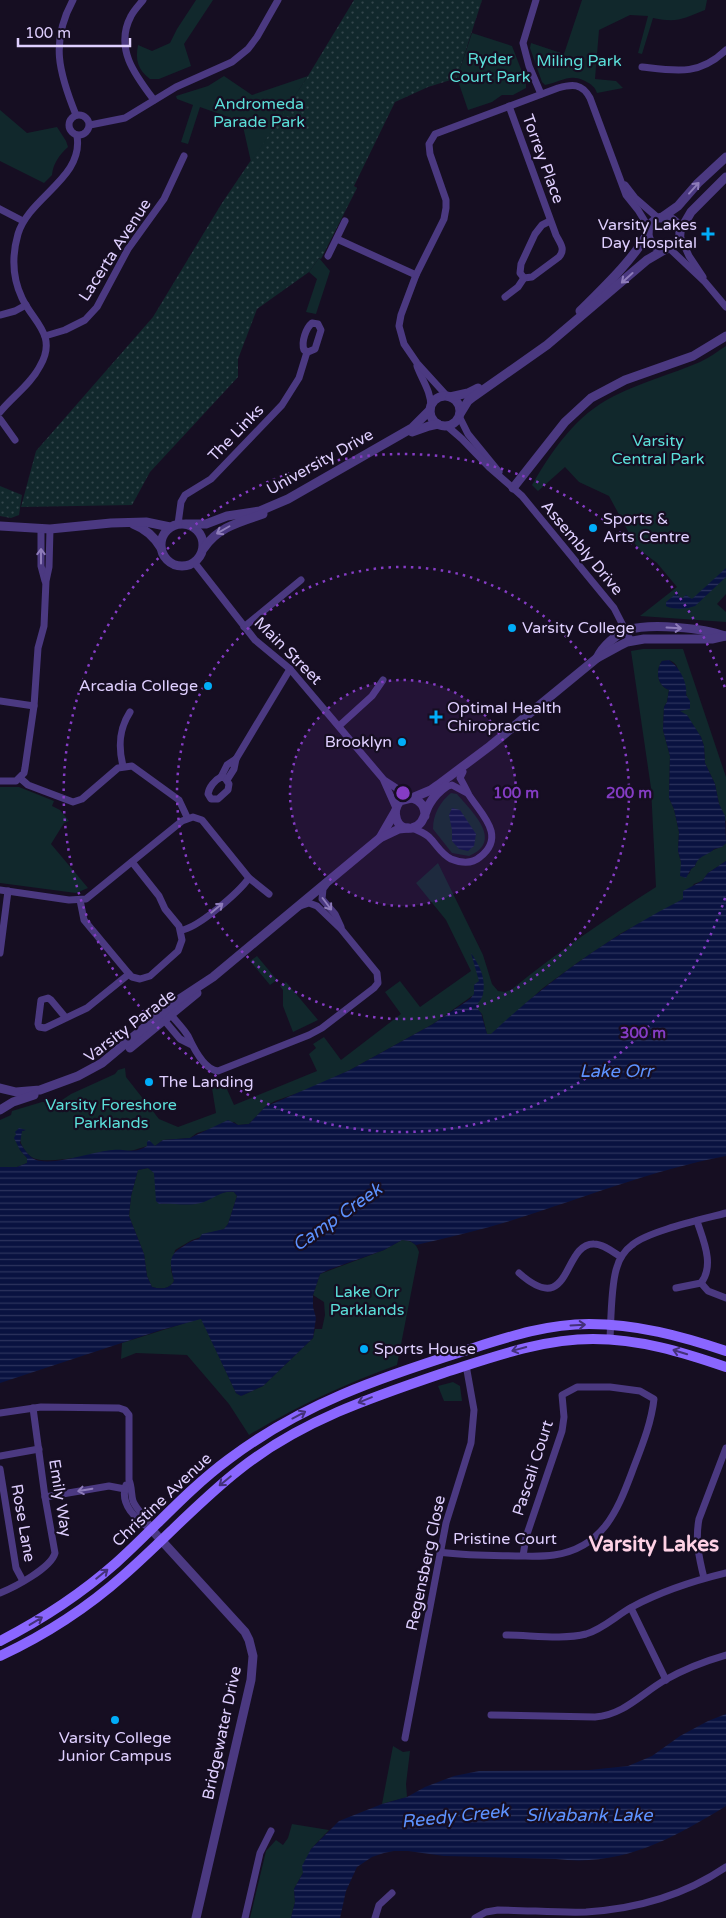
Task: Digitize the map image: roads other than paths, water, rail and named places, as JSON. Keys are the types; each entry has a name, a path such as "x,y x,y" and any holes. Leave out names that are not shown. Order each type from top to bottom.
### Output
{"main road":[{"name":"Christine Avenue","path":"1,1639 48,1614 95,1580 115,1564 188,1493 228,1460 283,1424 357,1387 504,1338 541,1329 576,1325 611,1325 654,1330 726,1351"},
{"name":"Christine Avenue","path":"3,1654 66,1619 98,1596 136,1565 198,1504 241,1468 304,1428 375,1396 466,1365 536,1345 566,1340 610,1339 665,1347 726,1367"},
{"path":"463,1351 466,1365"},
{"path":"1,1639 3,1654"}],"street":[{"path":"73,0 63,21 58,48 60,68 76,115"},
{"path":"143,0 131,15 126,28 124,44 130,65 154,100"},
{"path":"90,124 126,118 176,87 239,57 257,37 278,0"},
{"path":"536,0 523,43 529,66 541,94"},
{"path":"642,67 677,72 703,67 726,50"},
{"path":"460,415 457,402 448,396 417,363 404,344 399,326 401,315 416,275 444,219 446,200 430,154 429,144 435,134 569,84 576,85 587,93 626,195 638,210 648,230 650,241 661,249 667,249 705,282 726,307"},
{"name":"Torrey Place","path":"509,106 550,221 563,248 562,253 532,277 524,278"},
{"path":"76,115 85,117 90,124"},
{"path":"0,412 41,365 46,336 26,305 18,286 14,262 16,243 23,221 30,211 69,170 79,146 77,136 71,132 69,126 71,119 76,115"},
{"path":"77,136 86,133 90,124"},
{"name":"Lacerta Avenue","path":"46,336 65,330 85,320 97,307 128,249 164,199 184,156"},
{"path":"430,408 437,399 468,393 476,389 573,319 645,239 654,221 678,206 698,183 726,157"},
{"path":"417,363 430,394 432,418 443,425 454,423 473,396 547,345 647,260 676,244 688,216 726,177"},
{"path":"621,181 635,198 660,218 671,219 678,226 689,256 705,282"},
{"path":"0,209 23,221"},
{"path":"328,256 345,221"},
{"name":"Torrey Place","path":"524,278 519,269 528,249 538,229 550,221"},
{"path":"337,239 416,275"},
{"name":"Torrey Place","path":"505,297 518,288 524,278"},
{"path":"0,315 15,311 26,305"},
{"path":"512,488 564,422 591,398 625,380 692,356 726,336"},
{"name":"The Links","path":"178,525 181,502 185,495 211,479 282,405 299,378 308,352"},
{"name":"University Drive","path":"0,526 45,530 111,523 206,524 227,516 268,508 288,499 412,428 430,408"},
{"name":"Assembly Drive","path":"460,415 468,434 493,463 503,479"},
{"path":"0,419 15,440"},
{"name":"Assembly Drive","path":"443,425 462,438 522,496 614,608 630,641"},
{"name":"University Drive","path":"204,548 220,530 285,505 412,432 429,426 443,425"},
{"path":"133,523 143,527 155,538 163,554 174,564 188,565 194,562 199,558 204,548 204,541 198,530 178,525 162,536 161,548"},
{"path":"0,781 16,781 20,778 25,768 34,706 38,648 44,626 46,581 41,566 45,530"},
{"name":"Main Street","path":"194,562 255,640 290,669 384,780"},
{"path":"244,627 300,580"},
{"path":"597,658 601,649 626,631 640,628 713,631 726,636"},
{"path":"395,810 400,801 431,790 490,746 597,658 630,641 658,638 712,639 726,636"},
{"path":"224,779 227,765 236,759 290,669"},
{"path":"339,726 379,689 383,680"},
{"path":"0,701 34,706"},
{"path":"123,766 119,751 120,739 123,725 130,712"},
{"path":"411,828 421,823 436,794 490,746"},
{"path":"20,778 28,786 73,802 82,798 123,766 132,766 179,800 187,818"},
{"path":"384,780 395,810 395,816 400,824 428,836 450,858 461,862 468,862 481,856 490,844 491,830 486,818 469,795 460,778 463,772"},
{"path":"384,780 410,798 420,802 423,806 428,836"},
{"path":"445,787 452,785 469,795"},
{"name":"Varsity Parade","path":"380,838 395,810"},
{"path":"0,953 4,891 80,900 91,896 187,818 193,817 202,820 249,878 269,894"},
{"name":"Varsity Parade","path":"1,1109 18,1100 66,1086 102,1069 205,981 213,977 380,838 400,829 411,828"},
{"path":"80,900 84,920 128,974 140,979 150,976 178,951 182,940 181,930 165,909 159,896 132,862"},
{"path":"181,930 198,924 249,878"},
{"path":"331,879 323,889 322,899 336,914 341,929"},
{"path":"167,1014 188,1036 190,1044 207,1066 218,1071 306,1037 322,1028 374,988 379,978 375,970 341,929 315,905 305,904 295,909"},
{"path":"66,1018 51,1000 48,998 41,1000 37,1020 39,1027 45,1028 66,1018 91,1005 128,974"},
{"name":"Varsity Parade","path":"0,1088 24,1092 40,1090 60,1084 102,1063 132,1038 167,1014"},
{"name":"Varsity Parade","path":"0,1088 5,1100 1,1109"},
{"path":"610,1339 615,1272 621,1257 632,1244 639,1240 726,1213"},
{"path":"676,1288 696,1286 701,1283 705,1276 707,1260 697,1221"},
{"path":"519,1273 533,1283 551,1288 560,1283 578,1253 586,1245 597,1244 621,1257"},
{"path":"701,1283 708,1291 726,1298"},
{"name":"Regensberg Close","path":"405,1738 446,1522 468,1457 472,1438 474,1421 473,1398 466,1365"},
{"name":"Pascali Court","path":"523,1556 528,1528 562,1431 564,1417 562,1395 578,1387 610,1386 640,1392 654,1399"},
{"name":"Pristine Court","path":"440,1552 538,1556 565,1553 577,1549 592,1540 607,1524 619,1505 649,1428 654,1399"},
{"path":"0,1413 33,1408 119,1408 125,1410 129,1415 130,1424 129,1480 134,1502 148,1519 152,1529"},
{"name":"Emily Way","path":"0,1593 23,1581 54,1560 55,1553 33,1408"},
{"path":"704,1578 698,1551 697,1530 702,1509 726,1448"},
{"path":"0,1456 39,1449"},
{"name":"Rose Lane","path":"0,1469 16,1568 23,1581"},
{"path":"129,1480 125,1489 125,1502 142,1524 152,1529"},
{"path":"45,1497 109,1486 125,1489"},
{"name":"Bridgewater Drive","path":"152,1529 236,1622 249,1640 253,1656 251,1680 196,1918"},
{"path":"506,1635 582,1635 596,1630 631,1608 660,1594 704,1578 726,1573"},
{"path":"631,1608 666,1680"},
{"path":"491,1715 587,1717 610,1715 628,1706 666,1680 726,1655"},
{"path":"245,1918 260,1853 271,1831"},
{"path":"475,1918 486,1912 498,1910 576,1912 625,1907 672,1894 726,1866"},
{"path":"375,1918 379,1905 392,1893"}],"water":[{"path":"726,568 726,577 695,606 680,609 666,606 666,602 677,593 681,599 686,595 692,599"},
{"path":"669,660 679,671 686,685 686,695 690,701 690,709 680,711 687,715 701,737 704,746 705,763 715,784 719,804 725,816 726,843 698,860 686,878 680,876 679,832 674,809 669,798 670,756 663,730 664,707 669,690 662,685 658,677 658,669 662,661"},
{"path":"452,808 460,810 476,834 474,846 468,851 459,849 452,841 449,815"},
{"name":"Lake Orr","path":"726,861 726,1156 645,1177 477,1230 416,1245 410,1241 402,1240 384,1250 328,1270 320,1274 313,1295 313,1307 316,1318 313,1338 263,1386 241,1396 236,1393 201,1319 161,1330 0,1383 0,1167 17,1167 27,1163 27,1158 20,1150 14,1138 15,1132 19,1128 26,1130 22,1131 20,1143 33,1159 54,1161 105,1151 138,1150 147,1146 149,1140 155,1146 163,1140 190,1138 228,1120 238,1125 249,1124 265,1107 350,1070 433,1024 470,999 474,994 474,985 479,981 471,953 480,967 484,983 482,996 477,1008 481,1013 487,1034 491,1034 535,995 606,943 683,899 683,891 702,881 708,873","holes":["148,1168 154,1173 156,1201 159,1204 188,1205 204,1202 222,1193 230,1192 234,1192 237,1196 228,1224 224,1229 202,1234 199,1239 189,1242 175,1253 171,1260 174,1281 170,1286 161,1288 152,1287 147,1276 144,1254 129,1216 131,1196 138,1170"]},
{"name":"Silvabank Lake","path":"726,1714 726,1806 666,1839 646,1848 603,1859 444,1856 408,1851 384,1853 372,1857 357,1867 346,1891 340,1918 291,1918 295,1902 294,1889 303,1873 302,1866 311,1849 339,1821 382,1804 407,1797 425,1787 454,1776 479,1771 589,1770 628,1766 652,1756 680,1736"}],"place":[{"name":"Varsity Lakes Day Hospital","path":"708,234"},
{"name":"Sports & Arts Centre","path":"593,528"},
{"name":"Varsity College","path":"512,628"},
{"name":"Arcadia College","path":"208,686"},
{"name":"Optimal Health Chiropractic","path":"436,717"},
{"name":"Brooklyn","path":"402,742"},
{"name":"The Landing","path":"149,1082"},
{"name":"Sports House","path":"364,1349"},
{"name":"Varsity College Junior Campus","path":"115,1720"}],"district":[{"name":"Varsity Lakes","path":"654,1544"}],"park label":[{"name":"Miling Park","path":"579,61"},
{"name":"Ryder Court Park","path":"490,68"},
{"name":"Andromeda Parade Park","path":"259,113"},
{"name":"Varsity Central Park","path":"658,450"},
{"name":"Varsity Foreshore Parklands","path":"111,1114"},
{"name":"Lake Orr Parklands","path":"367,1301"}],"water label":[{"name":"Camp Creek","path":"337,1217"},
{"name":"Reedy Creek","path":"455,1816"}]}
